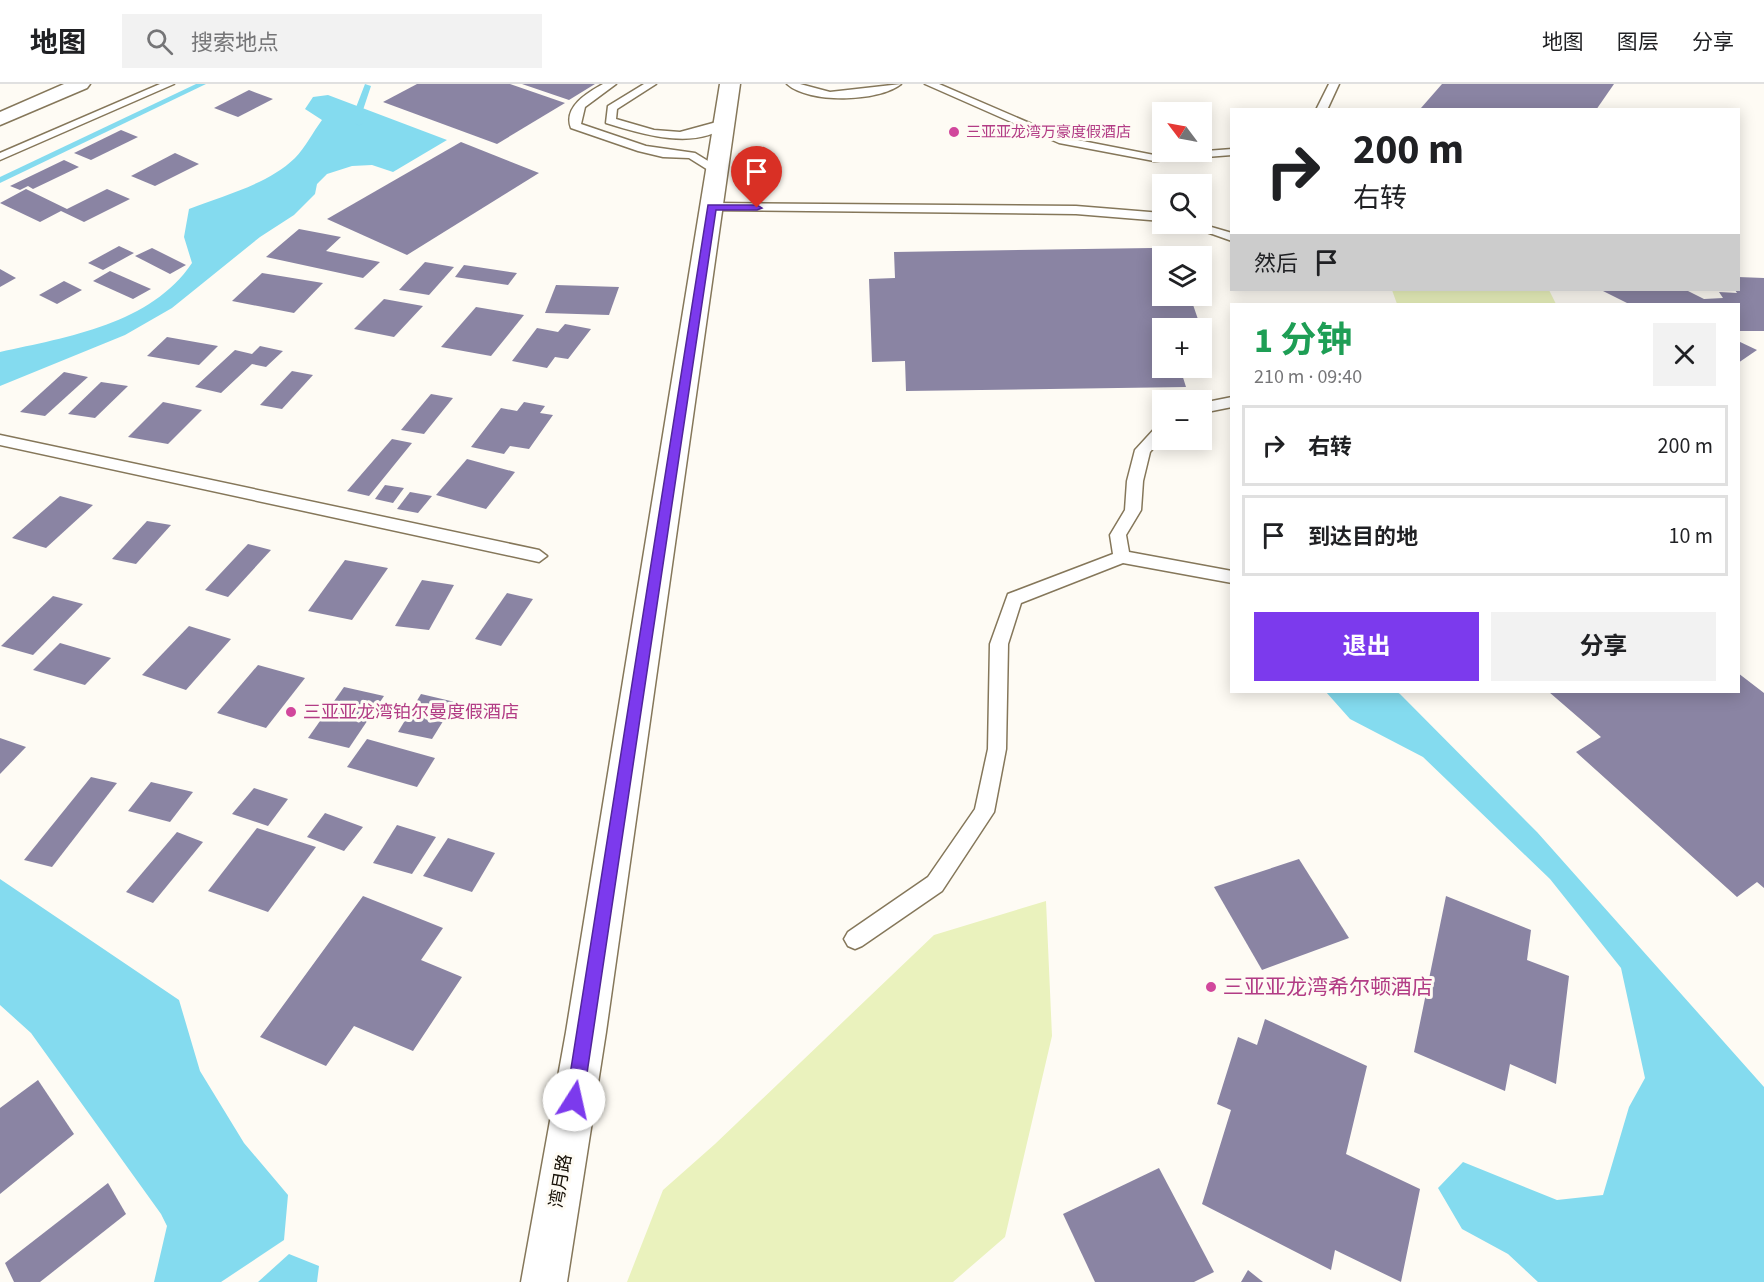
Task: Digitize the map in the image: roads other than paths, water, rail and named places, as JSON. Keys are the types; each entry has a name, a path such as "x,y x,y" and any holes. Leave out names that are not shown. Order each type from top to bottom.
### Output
{"street":[{"path":"0,119 80,84"},
{"name":"湾月路","path":"544,1282 586,1032 730,84"}],"lane":[{"path":"0,157 169,84"},
{"path":"611,84 584,100 573,117 575,126 655,152 685,153 700,158 717,171"},
{"path":"651,84 612,108 610,121 659,136 687,136 724,123"},
{"path":"792,84 806,93 840,96 870,93 896,84"},
{"path":"930,84 1059,140 1154,158 1230,152"},
{"path":"1322,108 1334,84"},
{"path":"712,207 1076,210 1152,216"},
{"path":"1212,231 1230,236"},
{"path":"1212,406 1230,402"},
{"path":"0,440 539,556"},
{"path":"1122,557 1118,535 1133,510 1135,481 1143,450 1152,440"},
{"path":"855,939 934,884 984,812 997,749 999,644 1014,599 1122,557 1230,578"}],"water":[{"path":"328,95 447,140 393,172 372,165 352,166 327,174 317,184 315,194 294,215 260,237 172,308 125,335 0,386 0,352 106,325 154,301 175,284 192,263 184,237 189,209 258,182 295,158 322,120 305,109 313,97"},
{"path":"1327,693 1400,694 1537,832 1764,1087 1764,1282 1538,1282 1508,1254 1462,1229 1438,1188 1463,1162 1557,1200 1603,1195 1629,1107 1645,1078 1621,968 1550,879 1423,757 1350,719"},
{"path":"0,879 179,1000 200,1071 244,1143 288,1195 284,1240 221,1282 154,1282 167,1226 161,1214 31,1033 0,1005"},
{"path":"289,1254 319,1266 317,1282 258,1282"}],"waterway":[{"path":"0,180 202,84"},
{"path":"359,123 359,110 367,86"}],"place":[{"name":"三亚亚龙湾万豪度假酒店","path":"954,132"},
{"name":"三亚亚龙湾铂尔曼度假酒店","path":"291,712"},
{"name":"三亚亚龙湾希尔顿酒店","path":"1211,987"}]}
